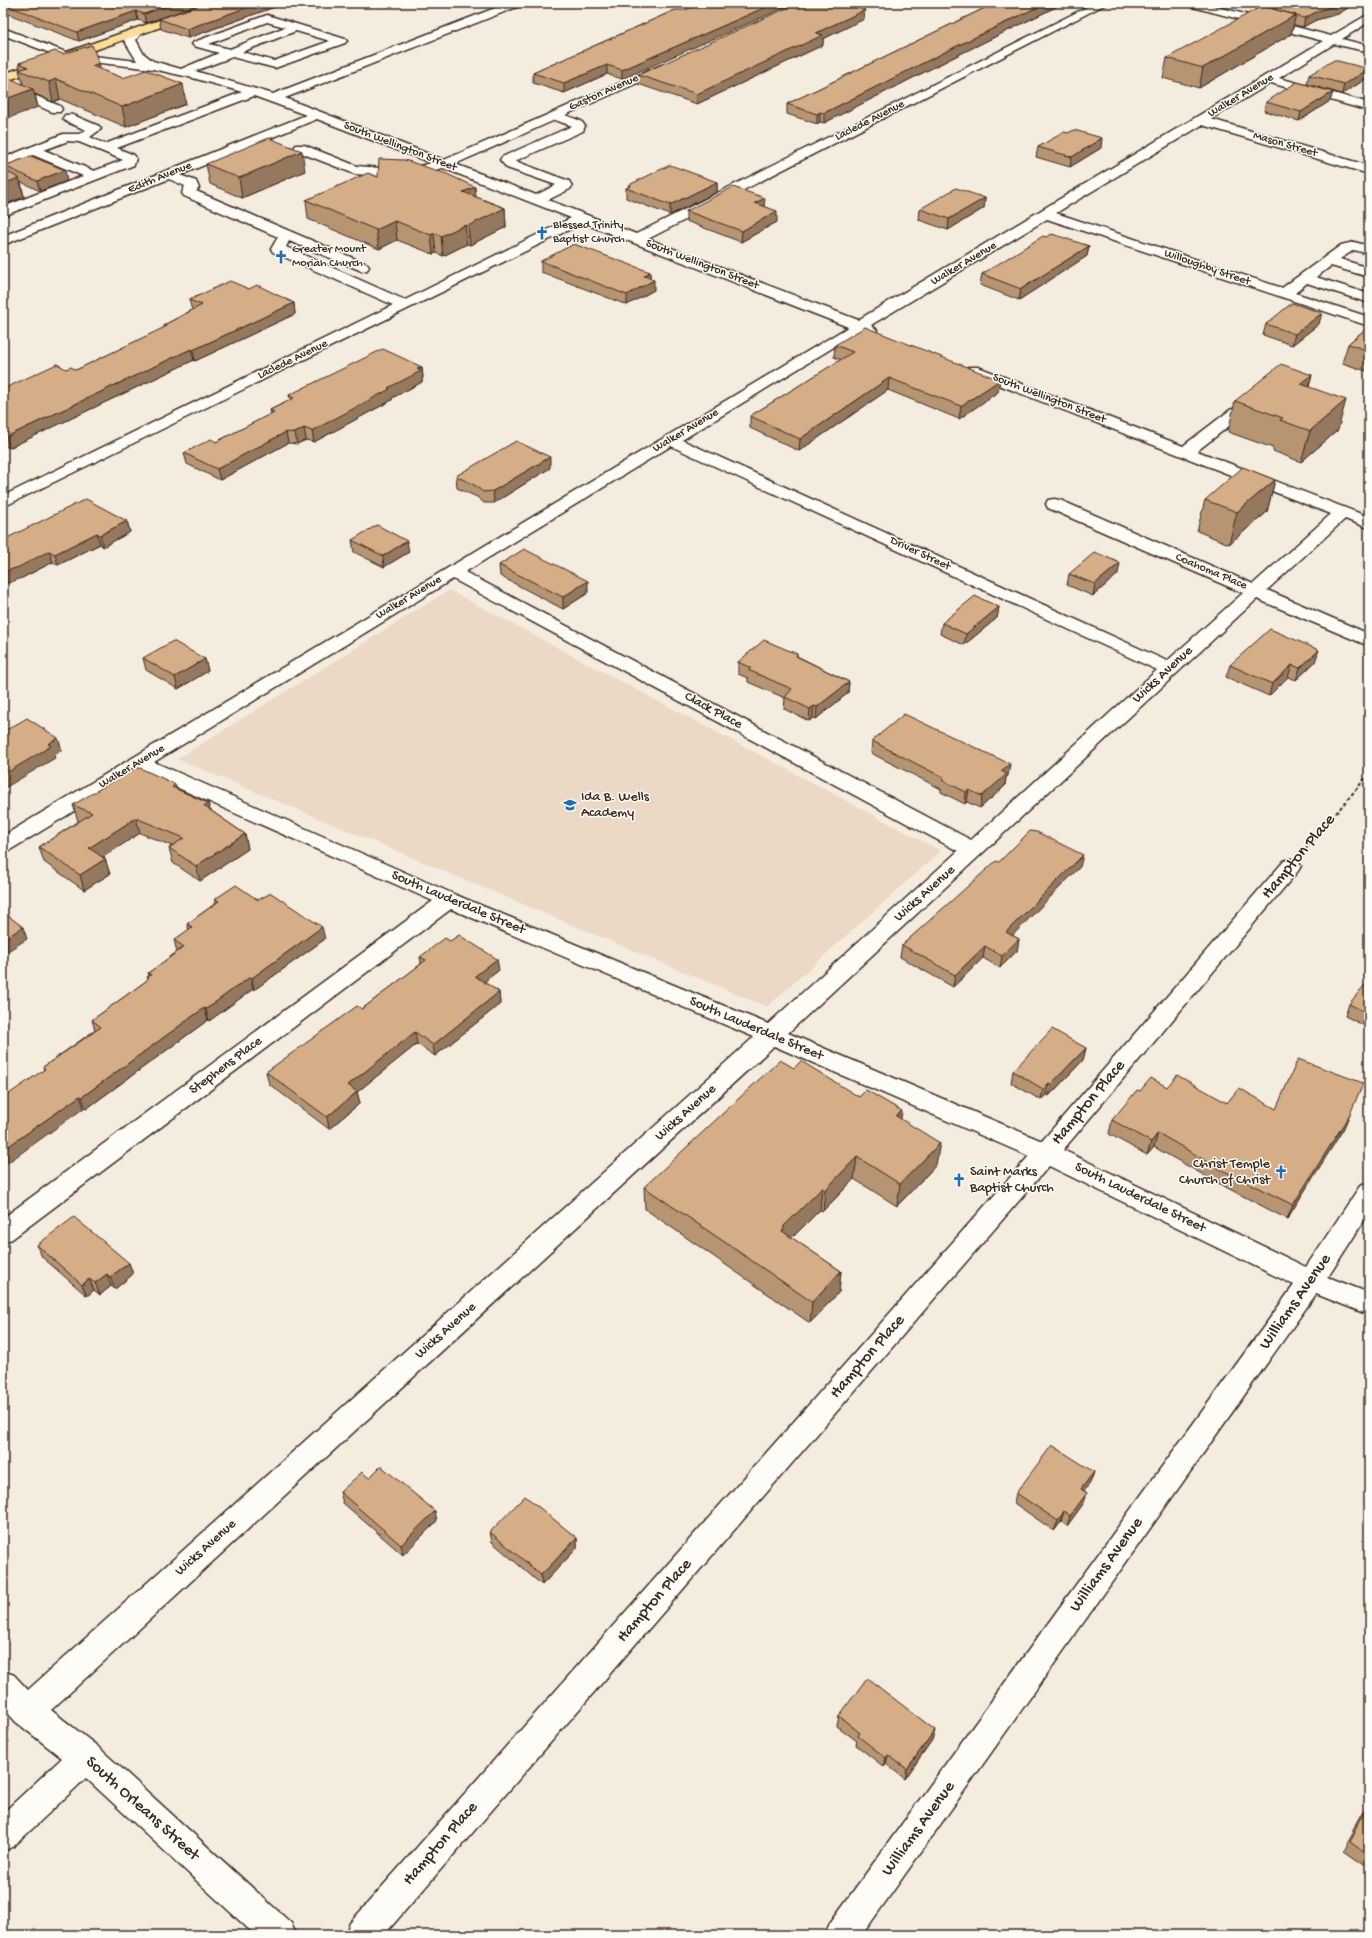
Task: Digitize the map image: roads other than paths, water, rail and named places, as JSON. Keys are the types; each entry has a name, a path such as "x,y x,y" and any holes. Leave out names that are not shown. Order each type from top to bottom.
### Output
{"main road":[{"path":"3,78 220,3"}],"street":[{"path":"274,98 518,3"},
{"name":"Laclede Avenue","path":"636,239 1103,3"},
{"path":"1189,3 1369,49"},
{"name":"Walker Avenue","path":"3,845 670,440 1200,120 1269,80 1369,17"},
{"path":"267,18 296,27 341,41 274,65 232,52 198,44 267,18"},
{"path":"183,72 296,27"},
{"name":"South Wellington Street","path":"3,31 66,56 153,66 183,72 274,98 883,335"},
{"path":"136,32 130,40 133,50 142,61 153,66"},
{"name":"Gaston Avenue","path":"300,148 355,170 404,174 444,164 678,61"},
{"path":"1269,80 1369,107"},
{"path":"3,86 56,109"},
{"path":"105,148 254,92"},
{"name":"Edith Avenue","path":"3,241 317,115"},
{"path":"536,200 561,189 564,184 512,165 506,160 579,128 577,124 554,115"},
{"path":"69,118 95,129 81,138"},
{"name":"Mason Street","path":"1200,120 1369,170"},
{"path":"3,162 67,137 81,138 130,158 129,162 3,212"},
{"path":"33,150 94,176"},
{"path":"168,174 191,184 192,188 189,193 362,267"},
{"path":"24,190 40,198"},
{"path":"53,192 86,208"},
{"name":"Willoughby Street","path":"1046,214 1369,322"},
{"name":"Laclede Avenue","path":"3,502 582,218"},
{"path":"286,235 278,249 405,306"},
{"path":"1284,294 1346,248 1354,246 1369,250"},
{"path":"1328,260 1369,273"},
{"path":"1305,278 1369,299"},
{"name":"South Wellington Street","path":"957,363 1369,523"},
{"path":"1185,452 1236,413"},
{"name":"Driver Street","path":"670,440 1169,669"},
{"name":"Coahoma Place","path":"1054,504 1369,641"},
{"name":"Wicks Avenue","path":"27,1711 771,1035 1342,512"},
{"name":"Clack Place","path":"452,572 973,850"},
{"name":"South Lauderdale Street","path":"139,763 449,900 771,1035 1046,1153 1311,1281 1369,1304"},
{"name":"Hampton Place","path":"362,1935 1046,1153 1291,866"},
{"name":"Stephens Place","path":"3,1232 449,900"},
{"name":"Williams Avenue","path":"842,1935 1311,1281 1369,1193"},
{"name":"South Orleans Street","path":"3,1686 27,1711 86,1757 279,1935"},
{"path":"3,1835 86,1757"}],"place":[{"name":"Blessed Trinity Baptist Church","path":"542,233"},
{"name":"Greater Mount Moriah Church","path":"281,257"},
{"name":"Ida B. Wells Academy","path":"570,805"},
{"name":"Christ Temple Church of Christ","path":"1281,1172"},
{"name":"Saint Marks Baptist Church","path":"959,1180"}]}
